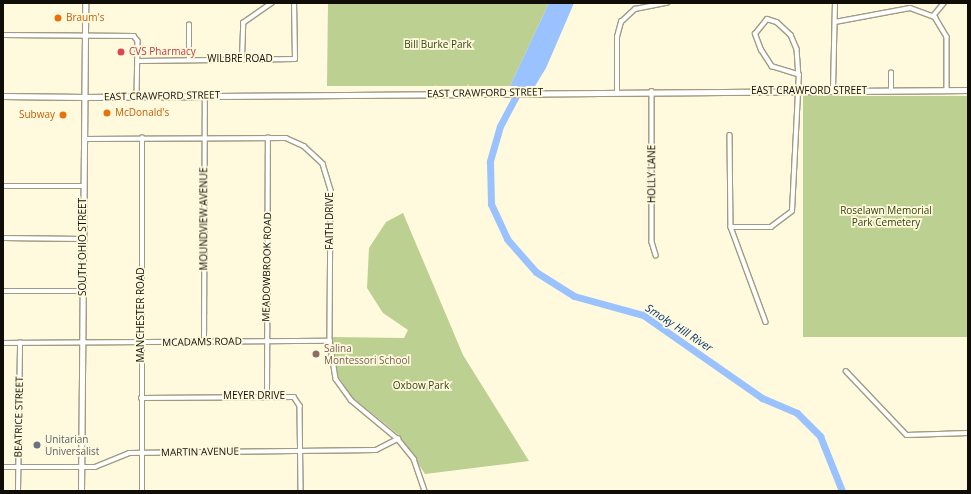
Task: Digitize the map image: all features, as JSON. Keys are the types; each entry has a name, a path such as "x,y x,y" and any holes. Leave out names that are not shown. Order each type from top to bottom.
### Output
{"main road":[{"name":"SOUTH OHIO STREET","path":"82,491 85,3"},
{"name":"EAST CRAWFORD STREET","path":"3,96 84,97"}],"street":[{"path":"242,59 243,23 272,3"},
{"name":"WILBRE ROAD","path":"138,61 295,59 294,3"},
{"path":"617,92 621,22 635,9 667,3"},
{"path":"833,90 835,3"},
{"path":"933,16 944,3"},
{"path":"835,22 910,8 933,16 947,37 947,90"},
{"path":"731,227 771,227 792,211 797,90 799,75 797,49 791,35 777,22 767,19 755,34 761,50 772,66 799,75"},
{"path":"189,24 189,60"},
{"path":"3,35 134,36 138,41 137,96"},
{"path":"891,73 891,90"},
{"name":"EAST CRAWFORD STREET","path":"84,97 487,94 652,91 968,90"},
{"name":"HOLLY LANE","path":"652,91 652,242 656,255"},
{"name":"MOUNDVIEW AVENUE","path":"204,342 205,95"},
{"path":"730,135 731,227 766,322"},
{"name":"MANCHESTER ROAD","path":"142,138 142,491"},
{"name":"MEADOWBROOK ROAD","path":"267,396 266,342 268,138"},
{"name":"FAITH DRIVE","path":"84,139 286,138 304,146 323,164 329,180 330,341 336,379 351,400 398,439 414,460 425,491"},
{"path":"3,186 84,186"},
{"path":"3,238 83,239"},
{"path":"3,291 83,291"},
{"name":"MCADAMS ROAD","path":"3,343 330,341"},
{"name":"BEATRICE STREET","path":"18,491 20,343"},
{"path":"846,371 907,435 968,432"},
{"name":"MEYER DRIVE","path":"141,398 267,396 298,400 302,491"},
{"name":"MARTIN AVENUE","path":"3,467 82,467 104,465 130,453 376,450 398,439"}],"green space":[{"name":"Bill Burke Park","path":"328,3 549,3 510,86 327,86"},
{"name":"Roselawn Memorial Park Cemetery","path":"803,96 968,96 968,337 803,337"},
{"name":"Oxbow Park","path":"403,213 463,355 529,461 425,474 400,436 352,397 338,376 332,337 404,338 408,330 383,313 367,288 369,248 386,222"}],"water":[{"path":"549,3 574,3 546,68 535,86 510,86"}],"waterway":[{"name":"Smoky Hill River","path":"525,79 500,126 490,162 491,204 507,239 536,272 574,296 643,315 762,398 797,413 820,436 842,491"}],"place":[{"name":"Braum's","path":"58,18"},
{"name":"CVS Pharmacy","path":"121,52"},
{"name":"McDonald's","path":"107,113"},
{"name":"Subway","path":"63,115"},
{"name":"Salina Montessori School","path":"316,354"},
{"name":"Unitarian Universalist","path":"37,445"}]}
